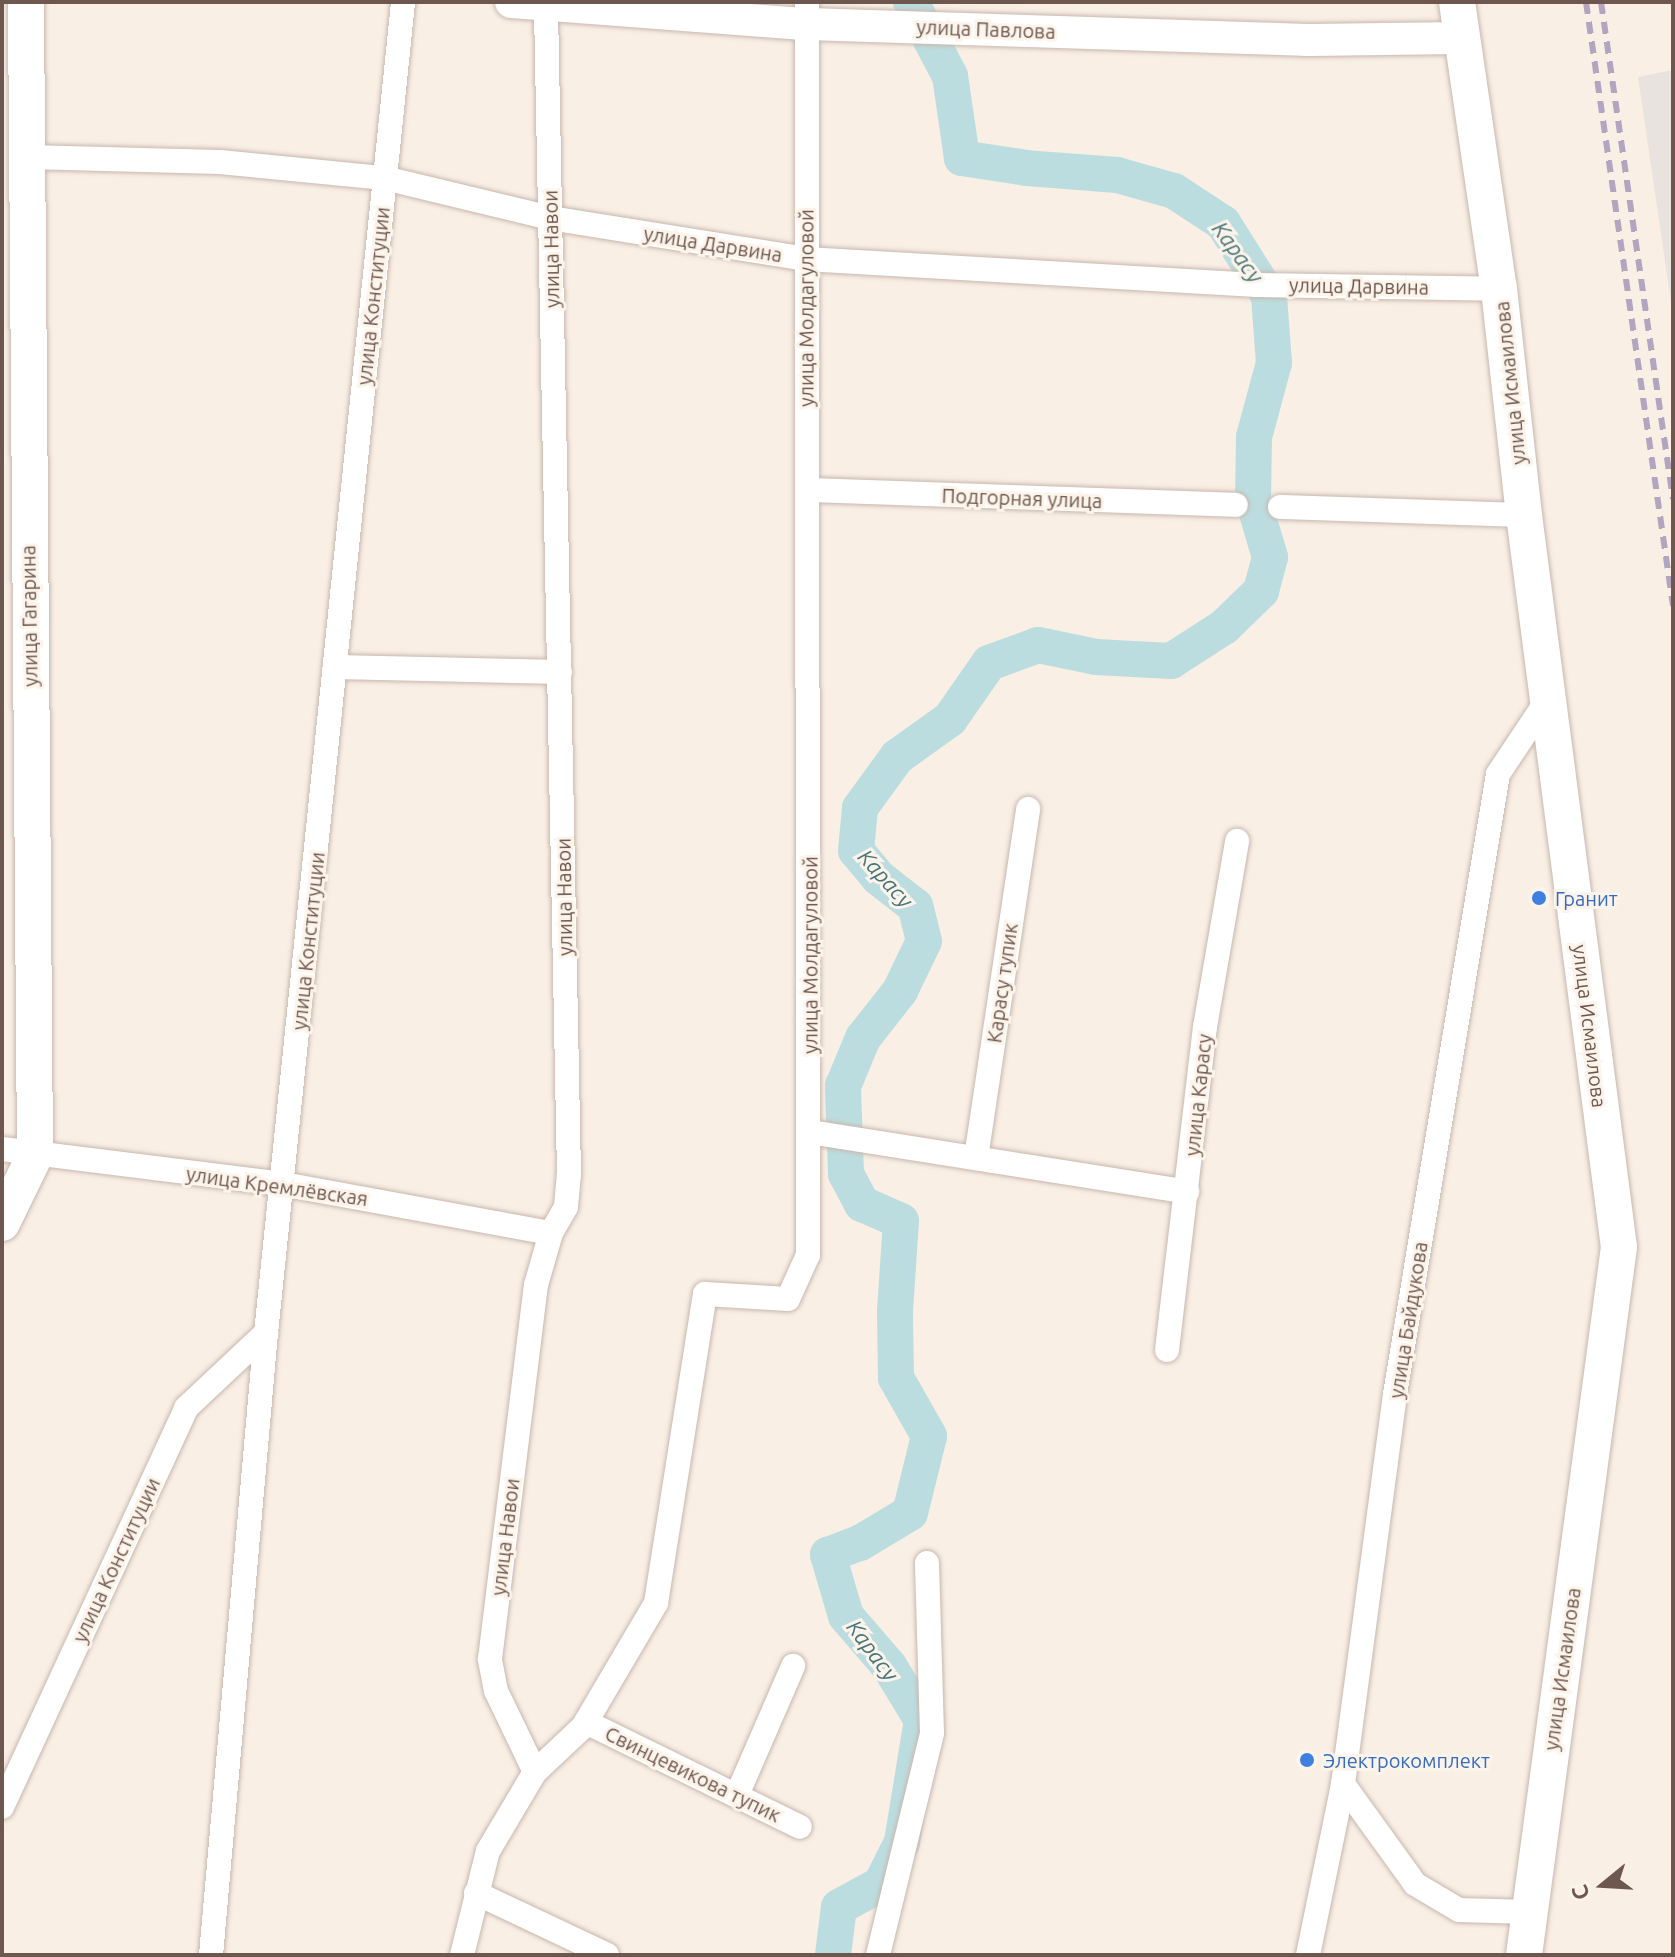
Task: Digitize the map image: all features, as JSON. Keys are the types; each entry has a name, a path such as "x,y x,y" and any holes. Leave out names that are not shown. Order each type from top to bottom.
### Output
{"main road":[{"name":"улица Гагарина","path":"2,1223 19,1152 28,558 26,2"},
{"name":"улица Исмаилова","path":"1457,2 1499,289 1524,515 1619,1247 1524,1955"}],"street":[{"name":"улица Конституции","path":"2,1807 186,1408 266,1333 403,2"},
{"name":"улица Павлова","path":"511,2 807,13 881,26 1309,40 1461,38"},
{"name":"улица Навои","path":"535,1772 496,1691 490,1659 536,1285 551,1233 566,1207 569,1175 546,5"},
{"name":"улица Молдагуловой","path":"462,1955 488,1851 535,1772 586,1722 656,1603 705,1294 788,1299 808,1255 822,1134 808,490 805,259 807,13"},
{"name":"улица Дарвина","path":"28,157 220,162 384,178 550,218 805,259 1267,285 1499,289"},
{"name":"Подгорная улица","path":"808,490 1236,505"},
{"path":"1280,507 1524,515"},
{"path":"336,667 560,672"},
{"name":"улица Байдукова","path":"1308,1955 1343,1784 1395,1394 1498,774 1548,699"},
{"name":"Карасу тупик","path":"976,1158 1028,809"},
{"name":"улица Карасу","path":"1167,1350 1205,1027 1237,841"},
{"path":"822,1134 1187,1192"},
{"name":"улица Кремлёвская","path":"19,1152 283,1184 551,1233"},
{"path":"211,1955 266,1333"},
{"path":"878,1955 932,1733 927,1563"},
{"path":"737,1795 793,1666"},
{"name":"Свинцевикова тупик","path":"586,1722 800,1827"},
{"path":"1343,1784 1415,1884 1459,1910 1529,1912"},
{"path":"476,1893 607,1955"}],"shaded area":[{"path":"1673,70 1673,316 1638,77"}],"waterway":[{"name":"Карасу","path":"833,1955 839,1907 881,1884 902,1842 922,1720 889,1666 846,1616 828,1555 860,1543 910,1513 929,1436 896,1378 895,1311 901,1221 862,1204 846,1174 843,1086 863,1038 900,991 924,941 915,906 879,878 856,851 860,808 897,757 950,719 989,663 1038,645 1096,657 1171,661 1224,627 1261,591 1270,557 1253,500 1254,437 1274,363 1269,296 1223,223 1174,191 1117,175 1027,168 962,158 950,76 911,2"}],"railway":[{"path":"1586,2 1673,606"},
{"path":"1601,2 1673,499"}],"place":[{"name":"Гранит","path":"1539,898"},
{"name":"Электрокомплект","path":"1307,1760"}]}
